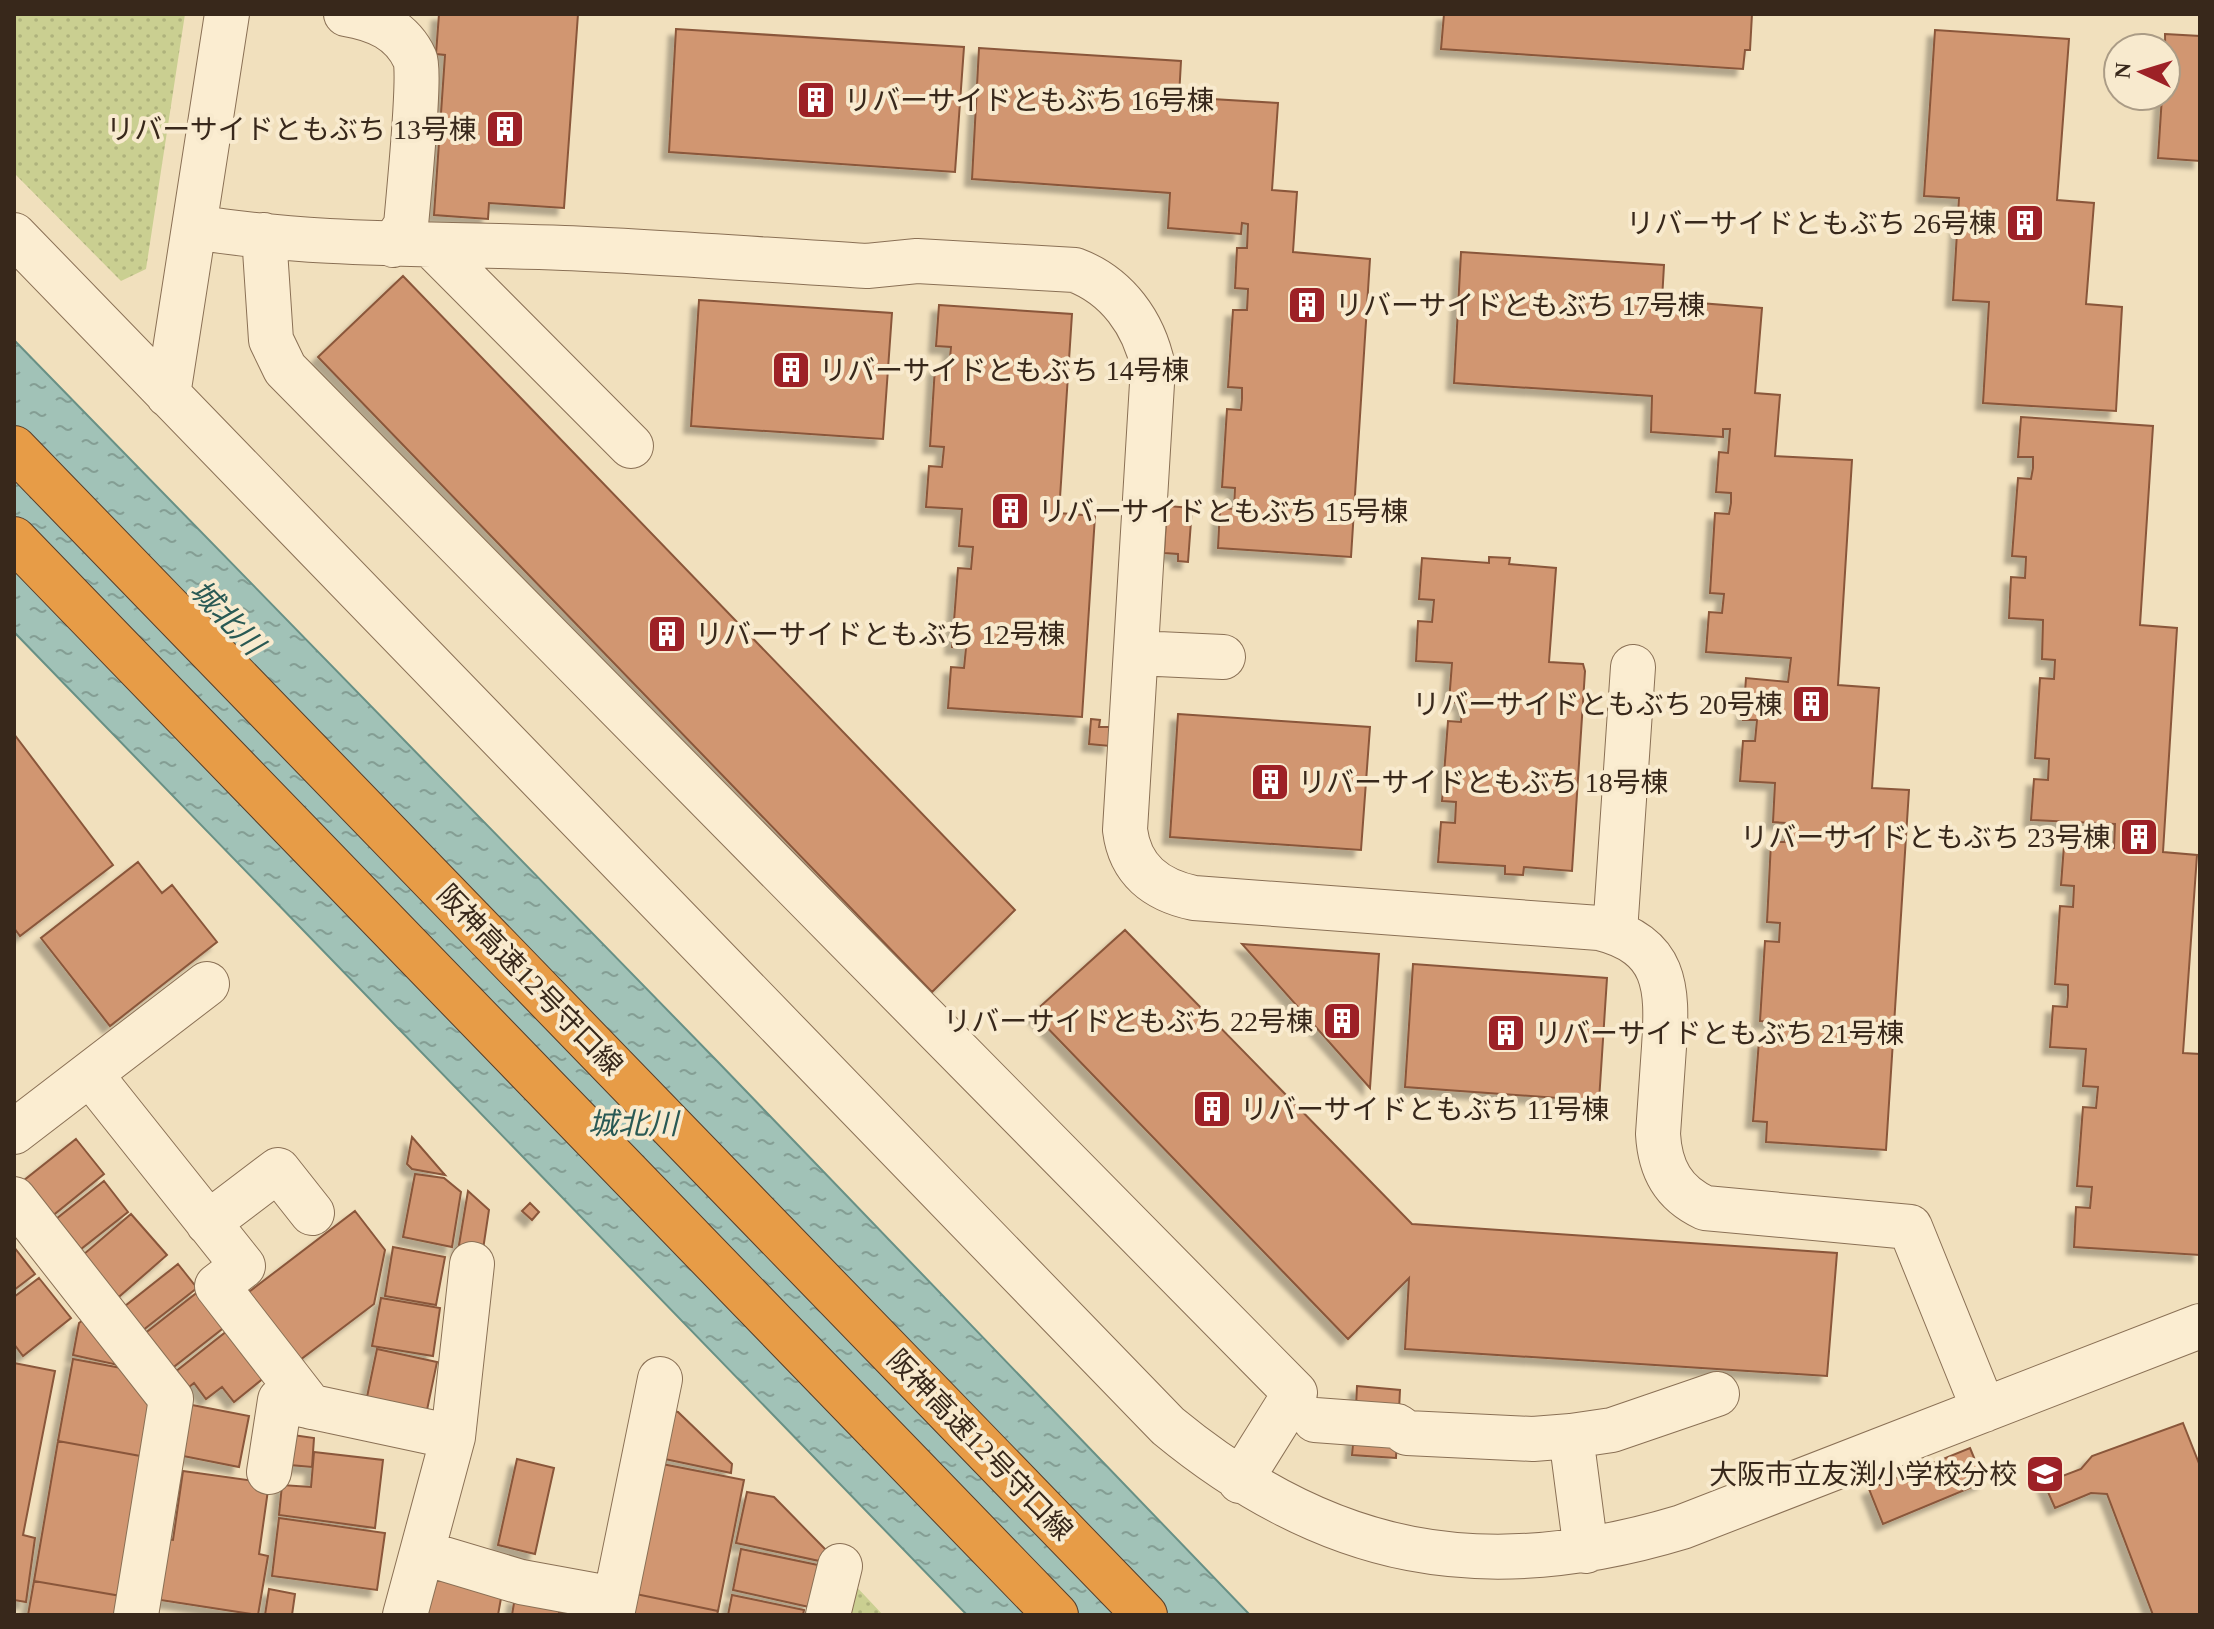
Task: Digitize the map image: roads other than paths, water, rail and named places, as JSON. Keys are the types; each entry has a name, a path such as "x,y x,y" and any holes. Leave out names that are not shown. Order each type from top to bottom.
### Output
{"highway":[{"name":"阪神高速12号守口線","path":"14,448 1145,1615"},
{"path":"14,539 1056,1615"}],"street":[{"path":"168,395 227,14"},
{"path":"346,14 384,24 399,36 417,62 406,225 413,246 631,446"},
{"path":"195,227 413,246 563,248 867,266 917,261 1075,270 1099,279 1120,299 1138,325 1149,345 1153,367 1125,830 1132,858 1147,878 1160,887 1194,898 1615,932 1649,954 1666,987 1658,1134 1659,1152 1674,1186 1687,1200 1705,1208 1910,1227 1984,1410"},
{"path":"14,235 1168,1426 1240,1481 1306,1516 1384,1543 1492,1558 1586,1551 1682,1527 2200,1326"},
{"path":"264,235 271,340 285,369 1295,1393 1240,1481"},
{"path":"1136,653 1223,657"},
{"path":"1615,932 1633,667"},
{"path":"14,1132 207,984"},
{"path":"90,1074 243,1266 217,1286 311,1407"},
{"path":"208,1223 278,1170 312,1213"},
{"path":"14,1199 171,1399 136,1615"},
{"path":"405,1615 453,1437 472,1264"},
{"path":"424,1553 613,1607 660,1379"},
{"path":"1315,1420 1397,1426 1407,1433 1533,1439 1612,1430 1717,1394"},
{"path":"269,1472 280,1400 453,1437"},
{"path":"1571,1436 1586,1551"},
{"path":"828,1615 840,1566"}],"water":[{"name":"城北川","path":"14,340 718,1062 1250,1615 967,1615 14,632"}],"place":[{"name":"リバーサイドともぶち 16号棟","path":"816,100"},
{"name":"リバーサイドともぶち 13号棟","path":"505,129"},
{"name":"リバーサイドともぶち 26号棟","path":"2025,223"},
{"name":"リバーサイドともぶち 17号棟","path":"1307,305"},
{"name":"リバーサイドともぶち 14号棟","path":"791,370"},
{"name":"リバーサイドともぶち 15号棟","path":"1010,511"},
{"name":"リバーサイドともぶち 12号棟","path":"667,634"},
{"name":"リバーサイドともぶち 20号棟","path":"1811,704"},
{"name":"リバーサイドともぶち 18号棟","path":"1270,782"},
{"name":"リバーサイドともぶち 23号棟","path":"2139,837"},
{"name":"リバーサイドともぶち 22号棟","path":"1342,1021"},
{"name":"リバーサイドともぶち 21号棟","path":"1506,1033"},
{"name":"リバーサイドともぶち 11号棟","path":"1212,1109"},
{"name":"大阪市立友渕小学校分校","path":"2045,1474"}]}
